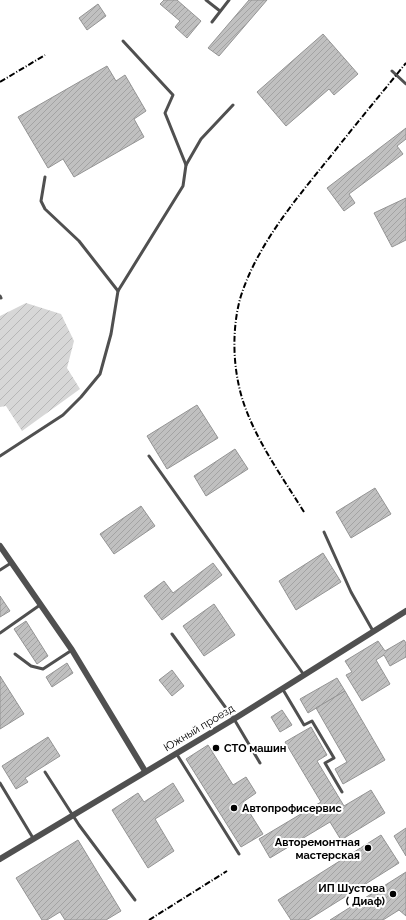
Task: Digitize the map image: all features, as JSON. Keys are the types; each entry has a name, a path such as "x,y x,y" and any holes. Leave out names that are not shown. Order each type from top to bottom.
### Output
{"street":[{"path":"0,546 40,606 72,650 145,771"},
{"name":"Южный проезд","path":"0,859 234,719 406,610"}],"lane":[{"path":"206,0 220,11"},
{"path":"212,22 229,0"},
{"path":"123,41 173,95 165,112 186,165"},
{"path":"392,71 406,84"},
{"path":"0,456 63,416 100,374 111,334 118,291 183,186 186,165 201,139 233,106"},
{"path":"44,177 41,201 45,209 79,241 118,291"},
{"path":"149,456 273,629 304,675"},
{"path":"324,532 351,592 373,631"},
{"path":"0,570 11,563"},
{"path":"0,633 40,606"},
{"path":"172,634 234,719 260,763"},
{"path":"16,654 31,666 43,668 72,650"},
{"path":"282,688 304,726 312,722 334,758 325,763 342,792"},
{"path":"176,753 239,854"},
{"path":"46,772 72,815 135,900"},
{"path":"0,782 33,838"}],"shaded area":[{"path":"26,303 61,314 74,341 67,368 80,389 22,431 6,406 0,407 0,316"}],"building":[{"path":"164,0 177,0 201,21 187,38 175,27 180,21 160,4"},
{"path":"249,0 267,0 219,56 208,48"},
{"path":"98,4 106,16 87,30 79,18"},
{"path":"323,34 358,74 334,95 329,89 286,126 257,92"},
{"path":"107,66 116,81 125,75 146,111 134,119 144,137 74,177 63,159 48,168 18,117"},
{"path":"406,128 406,139 397,146 403,154 349,194 355,203 344,211 327,188"},
{"path":"406,198 406,240 392,247 374,213"},
{"path":"197,405 218,438 167,469 147,436"},
{"path":"235,449 248,469 206,496 194,476"},
{"path":"375,488 391,514 351,538 336,512"},
{"path":"141,506 155,526 114,554 100,534"},
{"path":"323,553 341,582 296,610 279,581"},
{"path":"213,563 222,575 162,620 144,596 164,581 173,593"},
{"path":"0,596 10,611 0,617"},
{"path":"214,604 235,635 204,656 183,626"},
{"path":"26,621 48,656 37,664 14,629"},
{"path":"404,640 406,643 406,657 390,666 384,655 376,660 390,684 362,701 346,675 352,672 345,661 378,641 385,651"},
{"path":"67,663 73,673 52,687 46,677"},
{"path":"172,670 184,686 172,696 159,680"},
{"path":"0,676 24,714 0,729"},
{"path":"337,678 345,691 308,713 300,699"},
{"path":"345,691 385,760 343,784 335,769 347,762 316,708"},
{"path":"282,710 292,725 280,732 271,717"},
{"path":"311,727 327,755 317,761 344,806 371,790 385,813 341,840 330,822 270,858 259,839 321,802 285,742"},
{"path":"48,737 60,756 25,778 28,782 16,789 2,766"},
{"path":"208,745 233,785 246,777 256,793 243,802 263,834 241,847 186,759"},
{"path":"173,783 184,801 155,819 174,851 148,868 112,810 138,793 144,802"},
{"path":"406,828 406,856 394,836"},
{"path":"381,835 399,863 308,920 291,920 278,900"},
{"path":"78,840 121,911 106,920 65,920 60,912 47,920 42,920 16,878"},
{"path":"406,872 406,916 399,910 383,920 330,920"}],"railway":[{"path":"0,82 45,55"},
{"path":"304,512 264,448 245,407 236,367 234,339 237,312 247,279 256,260 278,224 304,189 406,63"},
{"path":"149,920 227,871"}],"place":[{"name":"СТО машин","path":"216,748"},
{"name":"Автопрофисервис","path":"234,808"},
{"name":"Авторемонтная мастерская","path":"368,848"},
{"name":"ИП Шустова ( Диаф)","path":"393,894"}]}
